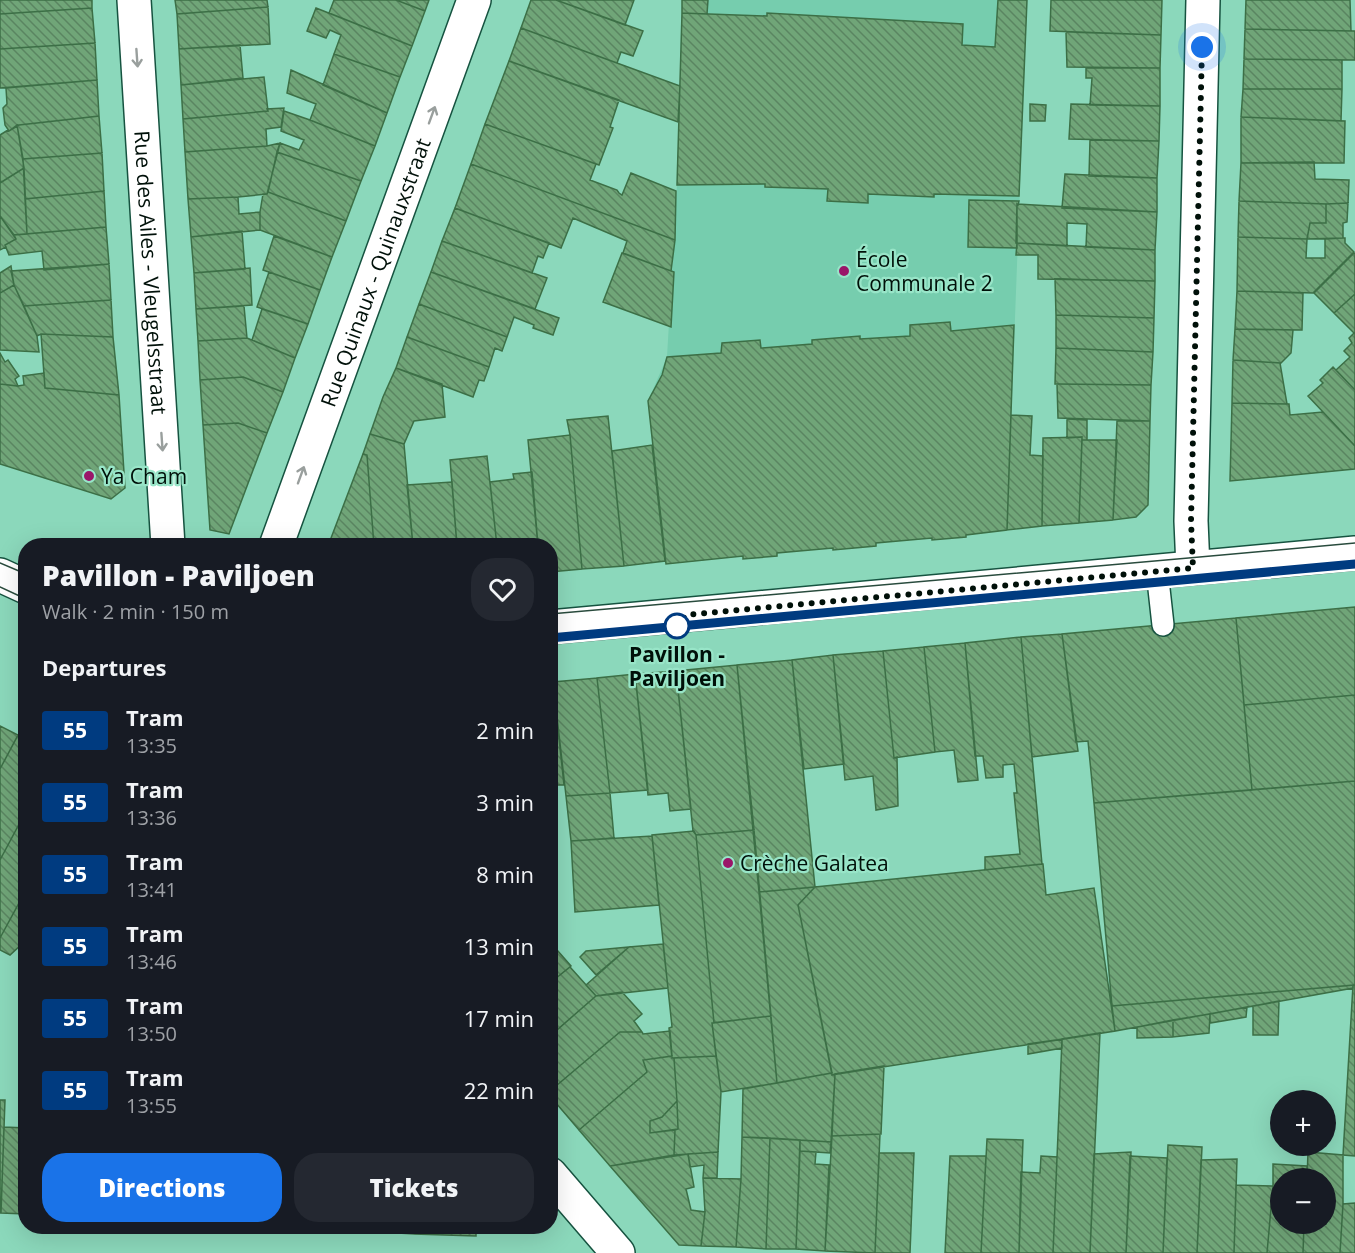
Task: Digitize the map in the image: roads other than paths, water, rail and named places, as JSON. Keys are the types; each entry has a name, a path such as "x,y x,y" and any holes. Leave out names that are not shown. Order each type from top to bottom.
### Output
{"street":[{"name":"Rue des Ailes - Vleugelsstraat","path":"134,0 168,538"},
{"name":"Rue Quinaux - Quinauxstraat","path":"279,538 474,0"},
{"path":"1193,568 1191,521 1203,0"},
{"path":"558,626 1355,553"},
{"path":"0,575 18,583"},
{"path":"558,1184 613,1251"}],"lane":[{"path":"1157,572 1163,625"}],"tram line":[{"path":"558,613 1355,543"},
{"path":"0,563 18,571"},
{"path":"558,637 1355,564"},
{"name":"55","path":"558,637 1355,564"},
{"path":"0,587 18,595"}],"place":[{"name":"École Communale 2","path":"844,271"},
{"name":"Ya Cham","path":"89,476"},
{"name":"Pavillon - Paviljoen","path":"677,626"},
{"name":"Crèche Galatea","path":"728,863"}]}
